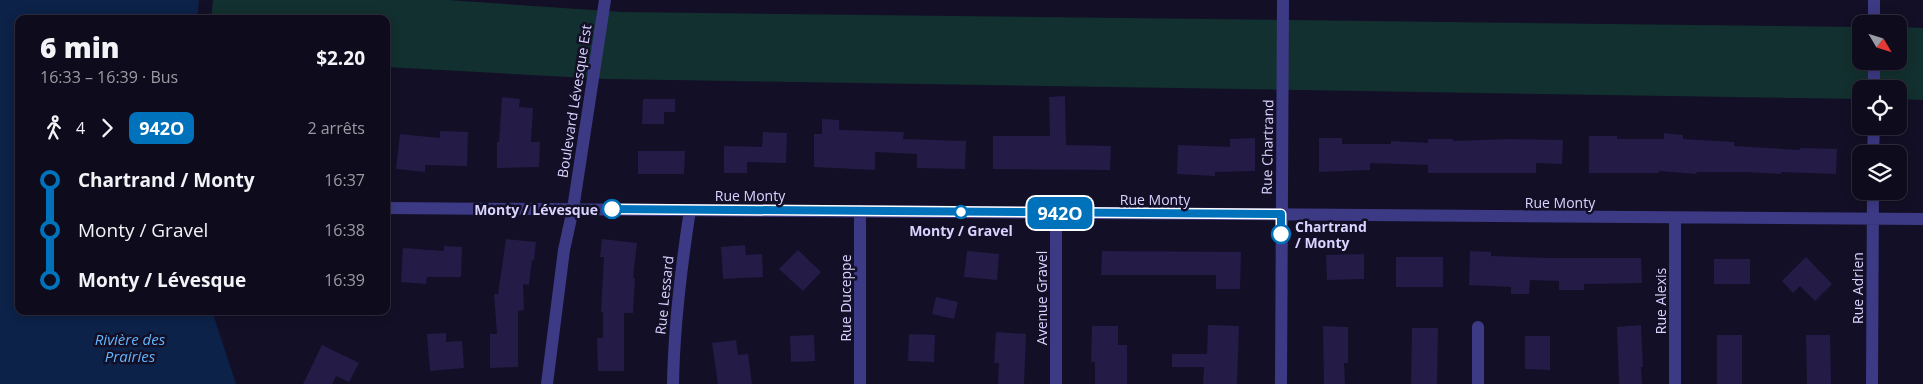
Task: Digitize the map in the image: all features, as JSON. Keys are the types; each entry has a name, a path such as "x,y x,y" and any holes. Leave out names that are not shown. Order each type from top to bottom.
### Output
{"street":[{"name":"Boulevard Lévesque Est","path":"547,384 564,250 573,209 604,0"},
{"name":"Rue Chartrand","path":"1281,384 1283,0"},
{"path":"1874,0 1874,15"},
{"name":"Rue Adrien","path":"1872,384 1873,200"},
{"name":"Rue Monty","path":"390,208 1923,220"},
{"name":"Rue Lessard","path":"673,384 678,292 690,210"},
{"name":"Rue Duceppe","path":"860,211 860,384"},
{"name":"Avenue Gravel","path":"1056,213 1056,384"},
{"name":"Rue Alexis","path":"1675,384 1676,218"},
{"path":"1478,328 1478,384"}],"green space":[{"path":"213,0 448,0 622,12 1852,27 1852,70 1908,70 1908,27 1923,28 1923,100 1907,99 1907,80 1852,80 1852,99 605,79 390,67 390,15 211,15"}],"water":[{"name":"Rivière des Prairies","path":"0,0 199,0 197,15 15,15 15,315 213,315 236,384 0,384"}],"building":[{"path":"1065,96 1066,145 1111,146 1110,170 993,169 993,136 1050,136 1049,97"},
{"path":"502,97 520,99 519,107 533,108 531,142 540,142 539,167 497,168 497,142 499,142"},
{"path":"643,99 675,99 675,112 664,112 664,124 642,124"},
{"path":"822,119 839,120 839,130 904,132 903,139 966,141 965,169 917,168 917,154 875,152 875,170 814,167 814,134 822,134"},
{"path":"440,131 468,132 467,166 425,165 425,172 396,169 400,134 440,138"},
{"path":"763,132 787,133 786,163 747,162 747,173 724,173 724,146 762,147"},
{"path":"1664,133 1683,135 1683,139 1734,142 1734,146 1800,150 1800,148 1837,149 1836,174 1697,172 1696,174 1659,171 1659,173 1589,173 1589,136 1617,136 1617,139 1664,139"},
{"path":"1255,138 1255,171 1215,172 1215,176 1177,174 1178,145 1230,147 1230,139"},
{"path":"1319,138 1342,138 1342,144 1391,144 1391,141 1428,143 1428,139 1453,139 1453,141 1563,140 1562,164 1536,163 1536,173 1428,173 1428,165 1370,163 1370,170 1319,172"},
{"path":"638,151 685,151 684,174 638,174"},
{"path":"506,239 536,242 534,260 532,260 529,285 523,284 524,310 518,311 518,367 490,368 490,334 497,334 494,294 498,294"},
{"path":"602,239 637,243 633,278 635,278 633,313 624,313 624,371 598,371 597,338 603,338 603,312 601,312 604,257 600,257"},
{"path":"745,245 746,255 762,254 763,277 723,279 721,247"},
{"path":"444,246 462,247 461,277 427,277 426,284 401,282 403,248 444,251"},
{"path":"798,250 821,272 803,291 779,269"},
{"path":"967,251 999,254 997,280 964,277"},
{"path":"1102,251 1241,252 1240,289 1216,289 1216,275 1101,275"},
{"path":"1470,251 1491,252 1491,256 1641,258 1642,283 1584,284 1584,290 1559,290 1559,281 1530,280 1529,294 1511,294 1511,287 1469,285"},
{"path":"1364,254 1364,279 1327,280 1326,255"},
{"path":"1396,257 1443,257 1443,287 1396,287"},
{"path":"1806,257 1832,284 1815,301 1800,286 1793,293 1782,281"},
{"path":"1714,259 1750,259 1750,284 1714,284"},
{"path":"936,297 958,302 954,319 932,314"},
{"path":"1208,325 1239,326 1237,384 1203,384 1204,367 1172,367 1172,354 1207,354"},
{"path":"1641,325 1642,384 1619,384 1617,327"},
{"path":"1092,326 1118,326 1118,345 1127,345 1127,384 1095,384 1095,362 1091,362"},
{"path":"1323,326 1348,327 1348,363 1344,363 1345,384 1324,384"},
{"path":"1412,328 1438,328 1437,384 1411,384"},
{"path":"996,332 1026,334 1024,384 998,384 999,363 994,363"},
{"path":"446,333 446,342 462,341 464,368 430,371 427,334"},
{"path":"909,334 935,335 934,362 908,361"},
{"path":"814,335 815,361 791,362 790,336"},
{"path":"1717,335 1742,335 1742,384 1717,384"},
{"path":"1806,335 1830,335 1831,384 1807,384"},
{"path":"1525,336 1550,336 1550,370 1525,369"},
{"path":"736,340 738,355 748,354 752,384 718,384 712,343"},
{"path":"322,345 359,363 349,382 336,376 332,384 303,384"}],"bus line":[{"name":"942O","path":"612,209 1281,214 1281,234"}],"place":[{"name":"Monty / Lévesque","path":"612,209"},
{"name":"Monty / Gravel","path":"961,212"},
{"name":"Chartrand / Monty","path":"1281,234"}]}
